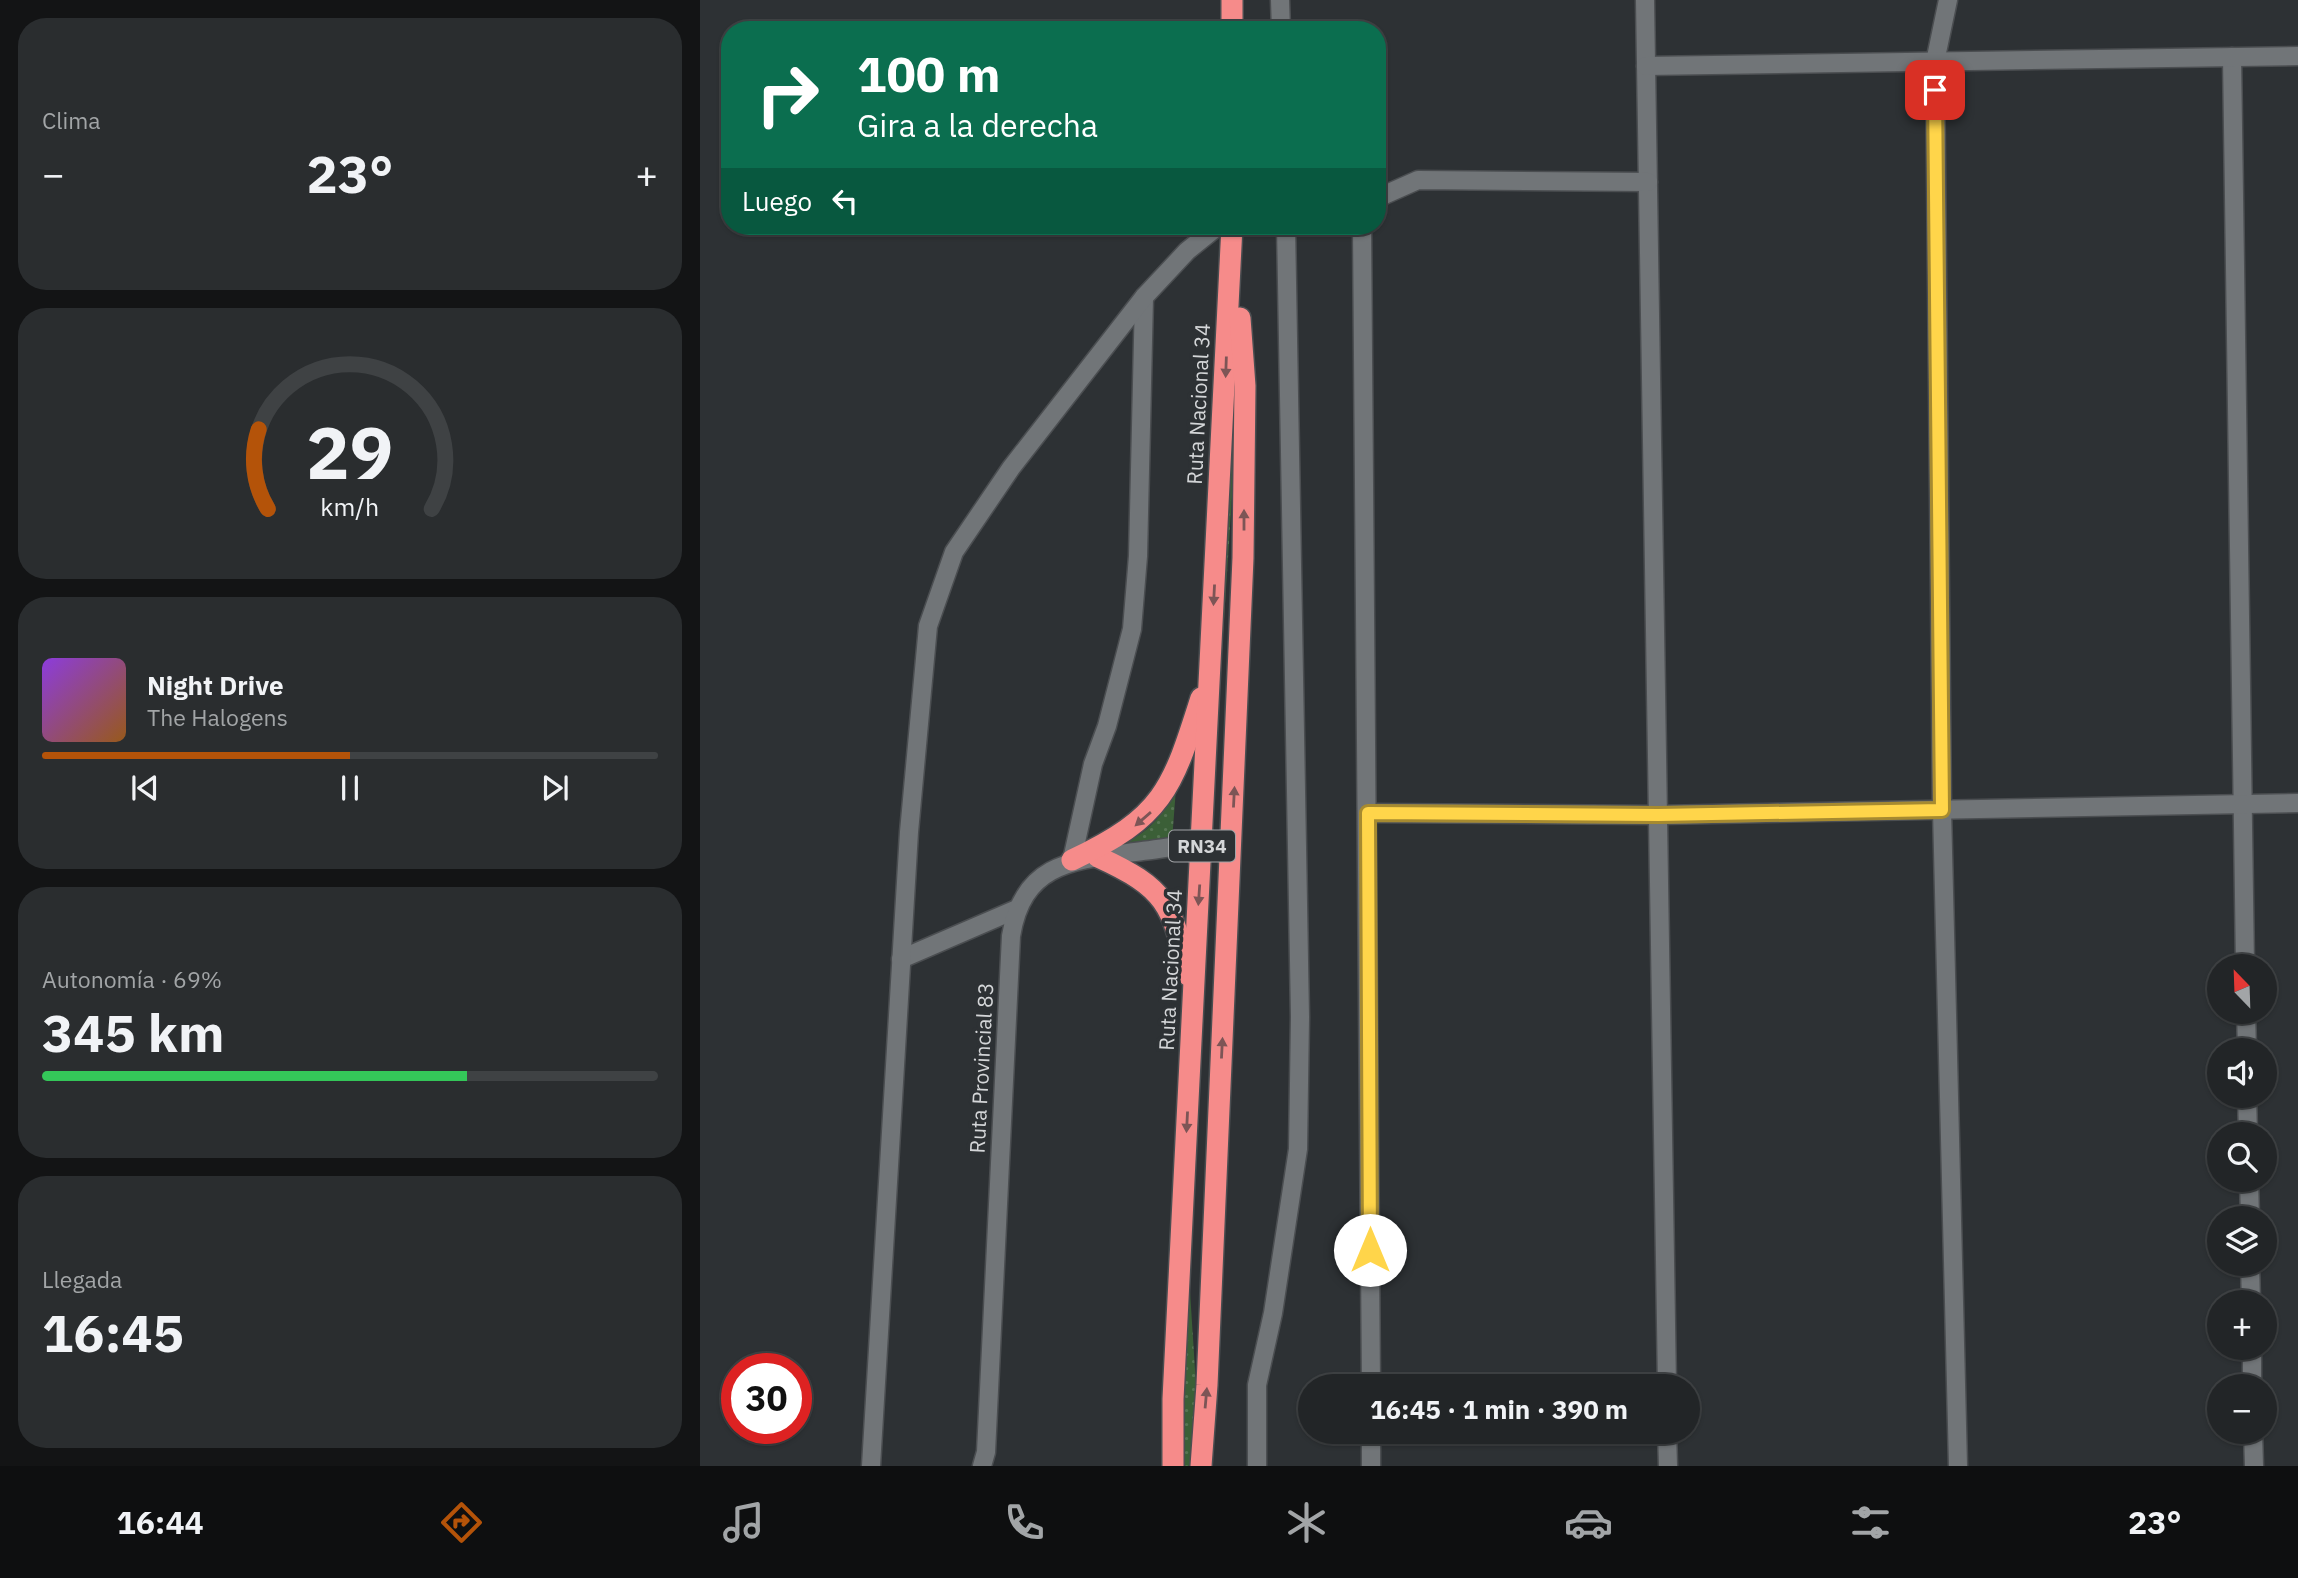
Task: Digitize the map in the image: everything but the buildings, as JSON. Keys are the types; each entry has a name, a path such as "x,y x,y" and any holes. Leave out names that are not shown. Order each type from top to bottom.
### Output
{"highway":[{"path":"1232,0 1232,21"},
{"name":"Ruta Nacional 34","path":"1173,1466 1173,1399 1233,235"},
{"name":"Ruta Nacional 34","path":"1201,1466 1207,1385 1243,558 1245,386 1234,235"},
{"path":"1072,860 1107,844 1152,810 1177,768 1210,669"},
{"path":"1098,856 1143,879 1161,897 1174,918 1193,998"}],"street":[{"path":"1280,0 1281,21"},
{"path":"1645,0 1667,1374"},
{"path":"1948,0 1935,62 1942,810 1958,1466"},
{"path":"1646,66 2298,56"},
{"path":"2232,57 2245,954"},
{"path":"1386,194 1419,180 1648,182"},
{"path":"871,1466 901,959 928,626 954,552 1012,468 1144,297 1186,251 1206,235"},
{"path":"1257,1466 1255,1406 1298,1149 1300,1017 1286,235"},
{"path":"1362,235 1371,1374"},
{"path":"1072,860 1093,764 1107,726 1132,629 1138,556 1144,297"},
{"path":"1368,813 1658,815 2298,803"},
{"name":"Ruta Provincial 83","path":"984,1461 1011,936 1017,909 1037,881 1072,860 1231,839"},
{"path":"901,959 1017,909"},
{"path":"1371,1444 1371,1466"},
{"path":"1667,1444 1668,1466"},
{"path":"2253,1444 2254,1466"}],"green space":[{"path":"1232,322 1239,388 1213,790"},
{"path":"1176,788 1172,841 1126,842 1143,833 1156,820"},
{"path":"1189,1275 1196,1386 1192,1466 1181,1466 1185,1276"}],"route":[{"path":"1370,1250 1368,813 1658,815 1942,810 1935,90"}]}
